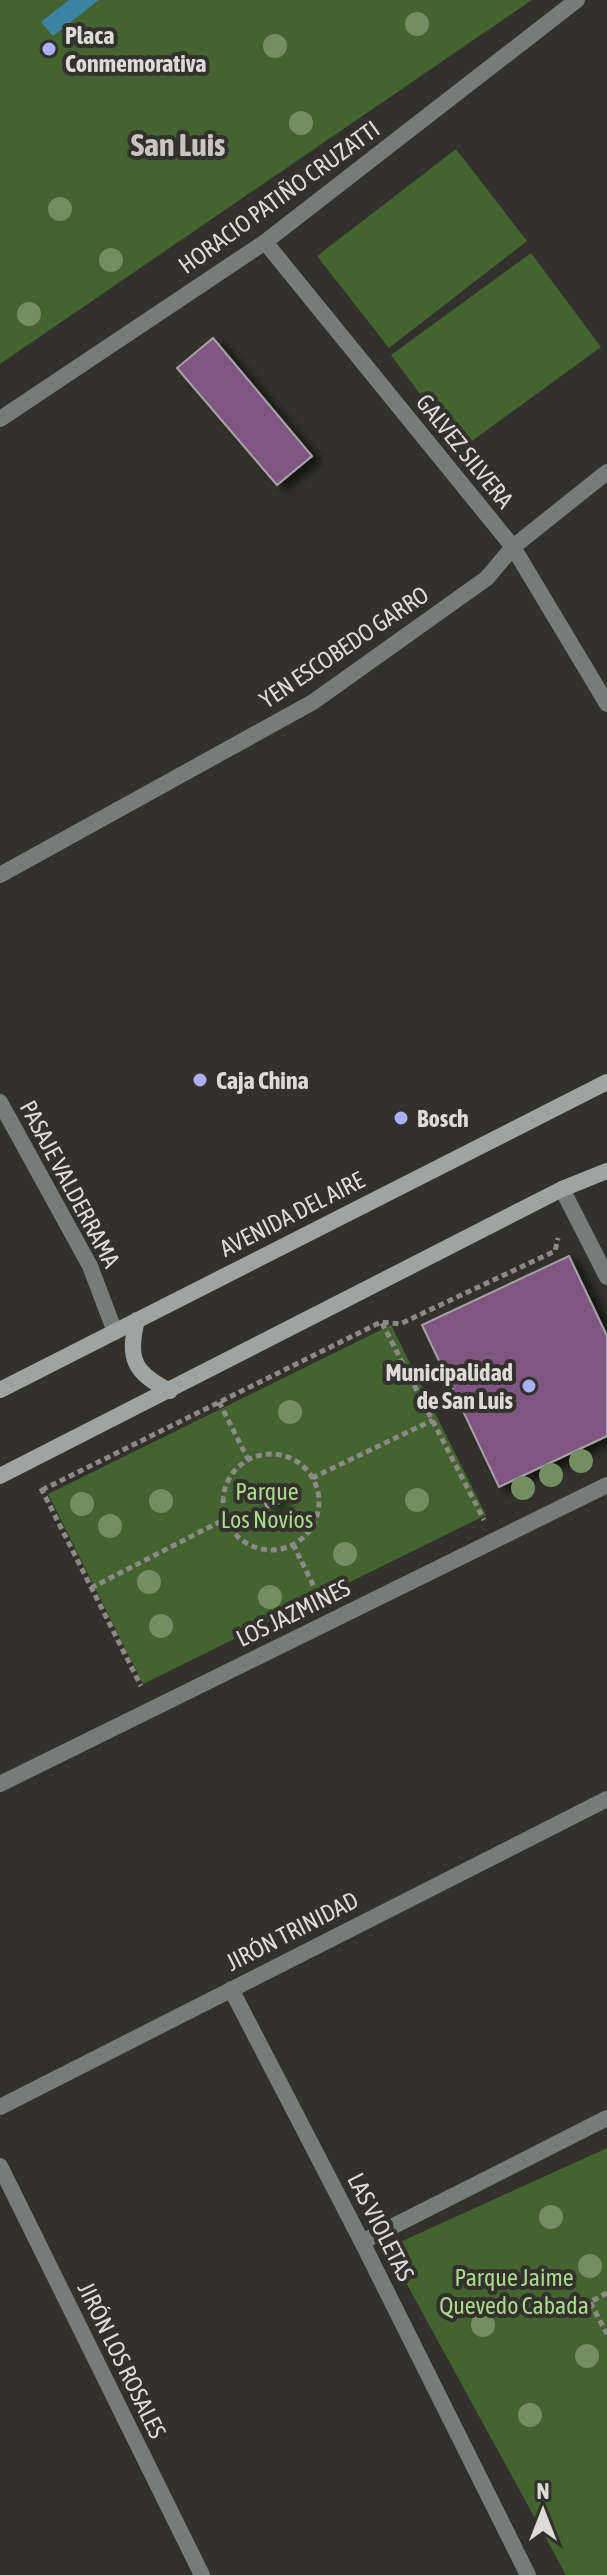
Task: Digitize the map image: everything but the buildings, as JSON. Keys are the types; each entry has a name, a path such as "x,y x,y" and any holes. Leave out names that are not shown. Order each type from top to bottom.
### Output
{"main road":[{"name":"AVENIDA DEL AIRE","path":"0,1390 607,1082"},
{"path":"0,1476 562,1189 607,1171"},
{"path":"137,1320 131,1350 137,1367 148,1379 170,1391"}],"street":[{"name":"HORACIO PATIÑO CRUZATTI","path":"0,419 265,242 577,0"},
{"name":"GALVEZ SILVERA","path":"265,242 513,547 607,704"},
{"name":"YEN ESCOBEDO GARRO","path":"0,875 313,702 487,578 513,547 607,472"},
{"name":"PASAJE VALDERRAMA","path":"0,1102 90,1266 115,1332"},
{"path":"562,1189 607,1277"},
{"name":"LOS JAZMINES","path":"0,1784 607,1485"},
{"name":"JIRÓN TRINIDAD","path":"0,2107 607,1799"},
{"name":"LAS VIOLETAS","path":"231,1989 362,2242 528,2575"},
{"path":"362,2242 607,2118"},
{"name":"JIRÓN LOS ROSALES","path":"0,2166 202,2575"}],"path":[{"path":"42,1490 381,1322 400,1324 555,1251 558,1234 580,1225"},
{"path":"381,1322 484,1521"},
{"path":"219,1402 248,1459"},
{"path":"312,1478 433,1420"},
{"path":"276,1454 290,1458 312,1478 317,1488 318,1513 305,1536 293,1544 268,1550 255,1547 234,1533 225,1519 223,1493 228,1479 248,1459 276,1454"},
{"path":"27,1462 153,1709"},
{"path":"91,1588 225,1519"},
{"path":"293,1544 320,1600"},
{"path":"607,2293 590,2302 607,2334"}],"green space":[{"path":"0,0 532,0 0,364"},
{"path":"456,149 527,241 389,348 317,256"},
{"path":"531,253 601,347 461,449 391,355"},
{"name":"Parque Los Novios","path":"391,1325 486,1515 143,1684 48,1494"},
{"name":"Parque Jaime Quevedo Cabada","path":"607,2148 607,2575 566,2575 387,2248"}],"water":[{"path":"69,0 99,0 53,36 41,22"}],"place":[{"name":"Placa Conmemorativa","path":"49,49"},
{"name":"Caja China","path":"200,1080"},
{"name":"Bosch","path":"401,1118"},
{"name":"Municipalidad de San Luis","path":"529,1386"}],"district":[{"name":"San Luis","path":"178,144"}]}
